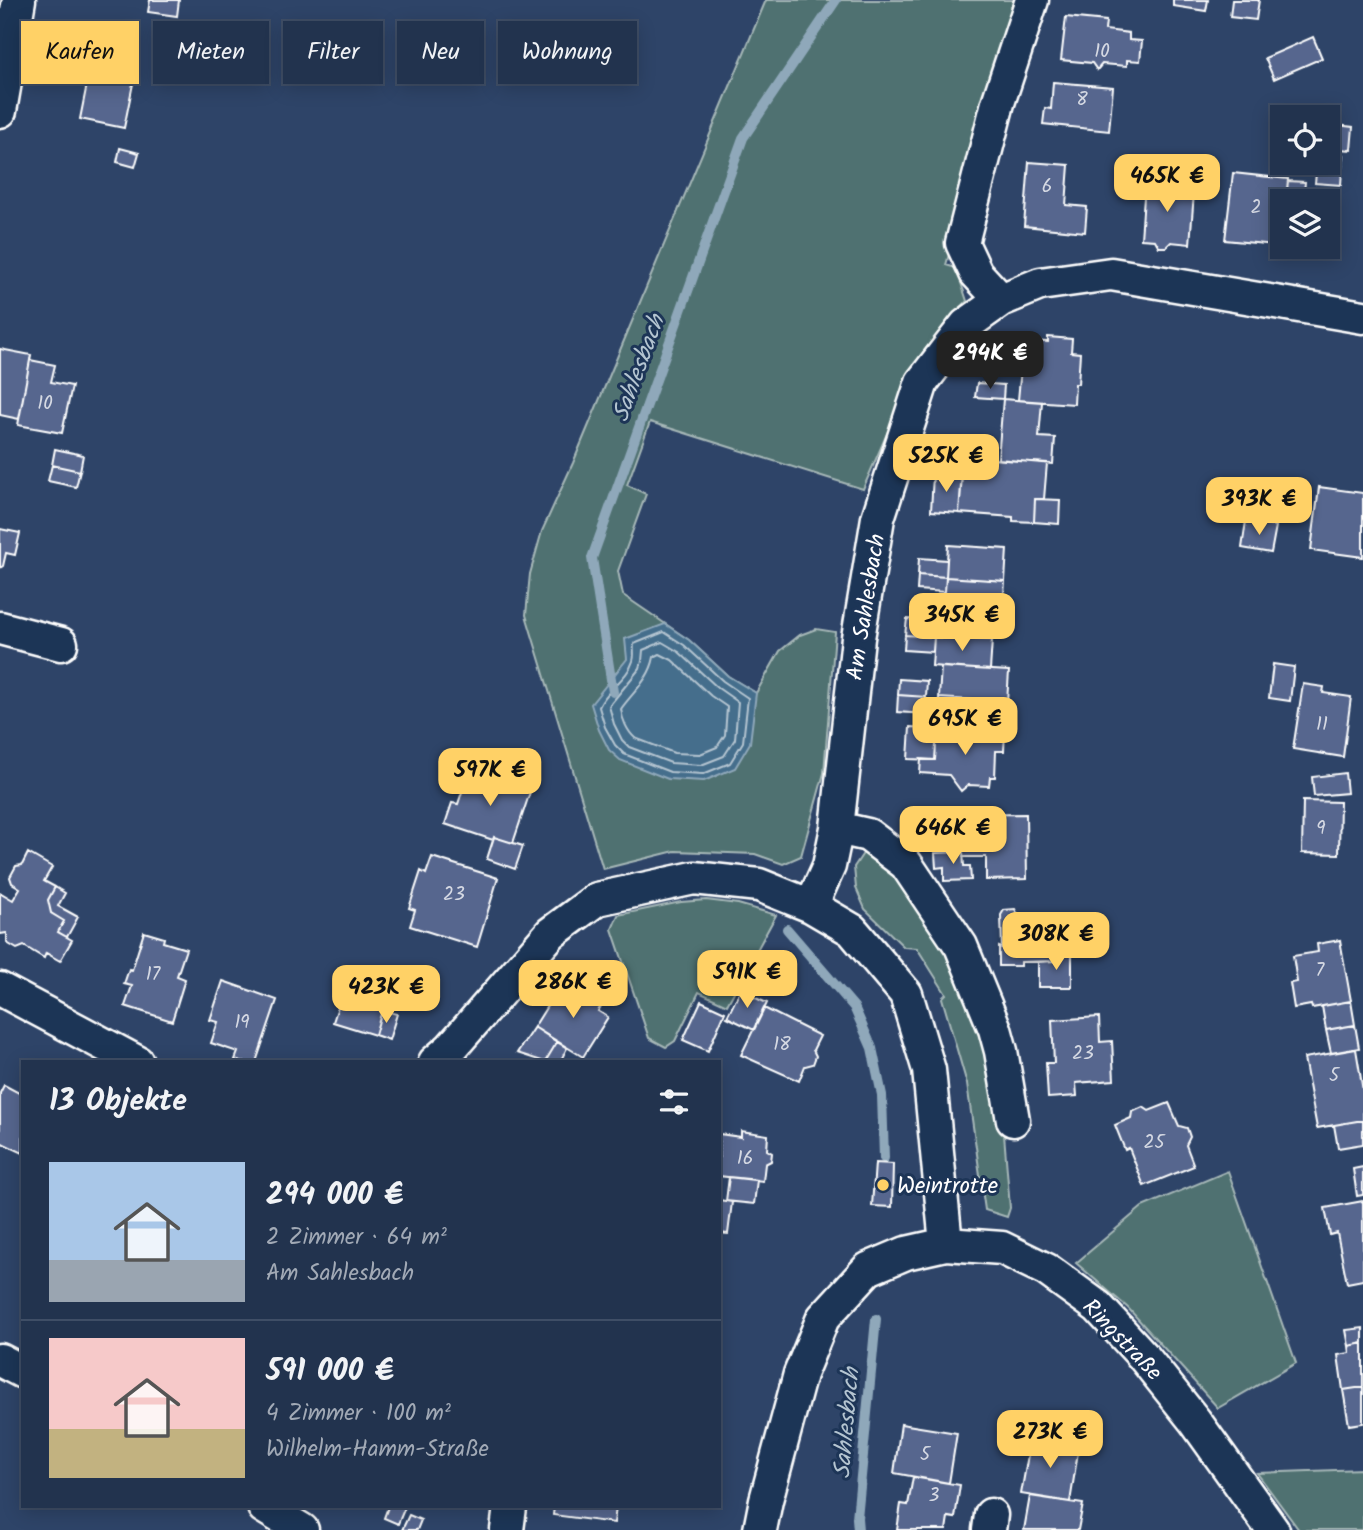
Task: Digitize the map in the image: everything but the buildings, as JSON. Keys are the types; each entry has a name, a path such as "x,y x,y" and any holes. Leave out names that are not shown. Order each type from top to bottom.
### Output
{"street":[{"path":"0,111 4,75 19,0"},
{"path":"1001,300 976,273 962,243 998,103 1032,0"},
{"name":"Am Sahlesbach","path":"811,906 829,866 837,828 858,638 878,518 922,382 966,325 1001,300 1040,284 1111,274 1363,317"},
{"path":"0,628 61,644"},
{"path":"837,828 868,835 906,864 961,946 995,1030 1013,1120"},
{"path":"437,1060 451,1048 551,933 597,898 694,878 759,885 811,906 852,930 906,994 929,1070 946,1244"},
{"path":"0,989 133,1060"},
{"name":"Ringstraße","path":"760,1530 800,1374 823,1318 868,1269 906,1253 946,1244 1002,1248 1047,1270 1098,1307 1143,1356 1195,1421 1273,1530"},
{"path":"0,1360 21,1371"},
{"path":"267,1508 302,1530"},
{"path":"507,1530 510,1508"}],"green space":[{"path":"766,0 1020,0 946,265 956,268 967,301 921,355 863,489 650,422 627,485 646,494 618,571 623,595 689,640 728,676 756,693 780,651 800,635 816,629 835,632 824,773 801,856 783,864 755,854 675,851 603,869 526,615 530,574 542,531 573,463"},
{"path":"864,852 872,853 894,868 980,1006 1003,1122 1010,1208 1007,1217 985,1210 967,1084 942,998 946,994 917,948 904,947 865,909 856,888 854,867"},
{"path":"706,900 738,904 776,915 727,1005 699,992 675,1041 666,1047 649,1038 612,929 618,915 681,902"},
{"path":"1228,1171 1296,1363 1218,1408 1128,1308 1076,1263 1142,1207"},
{"path":"1363,1469 1363,1530 1299,1530 1257,1473"}],"water":[{"path":"665,624 689,640 728,676 756,693 750,743 735,768 704,781 668,779 620,760 609,750 591,704 627,659 625,639"}],"waterway":[{"name":"Sahlesbach","path":"613,692 592,558 743,138 836,0"},
{"name":"Sahlesbach","path":"787,929 854,1007 872,1048 882,1095 884,1158"},
{"name":"Sahlesbach","path":"858,1530 876,1319"}],"place":[{"name":"Weintrotte","path":"883,1185"}]}
